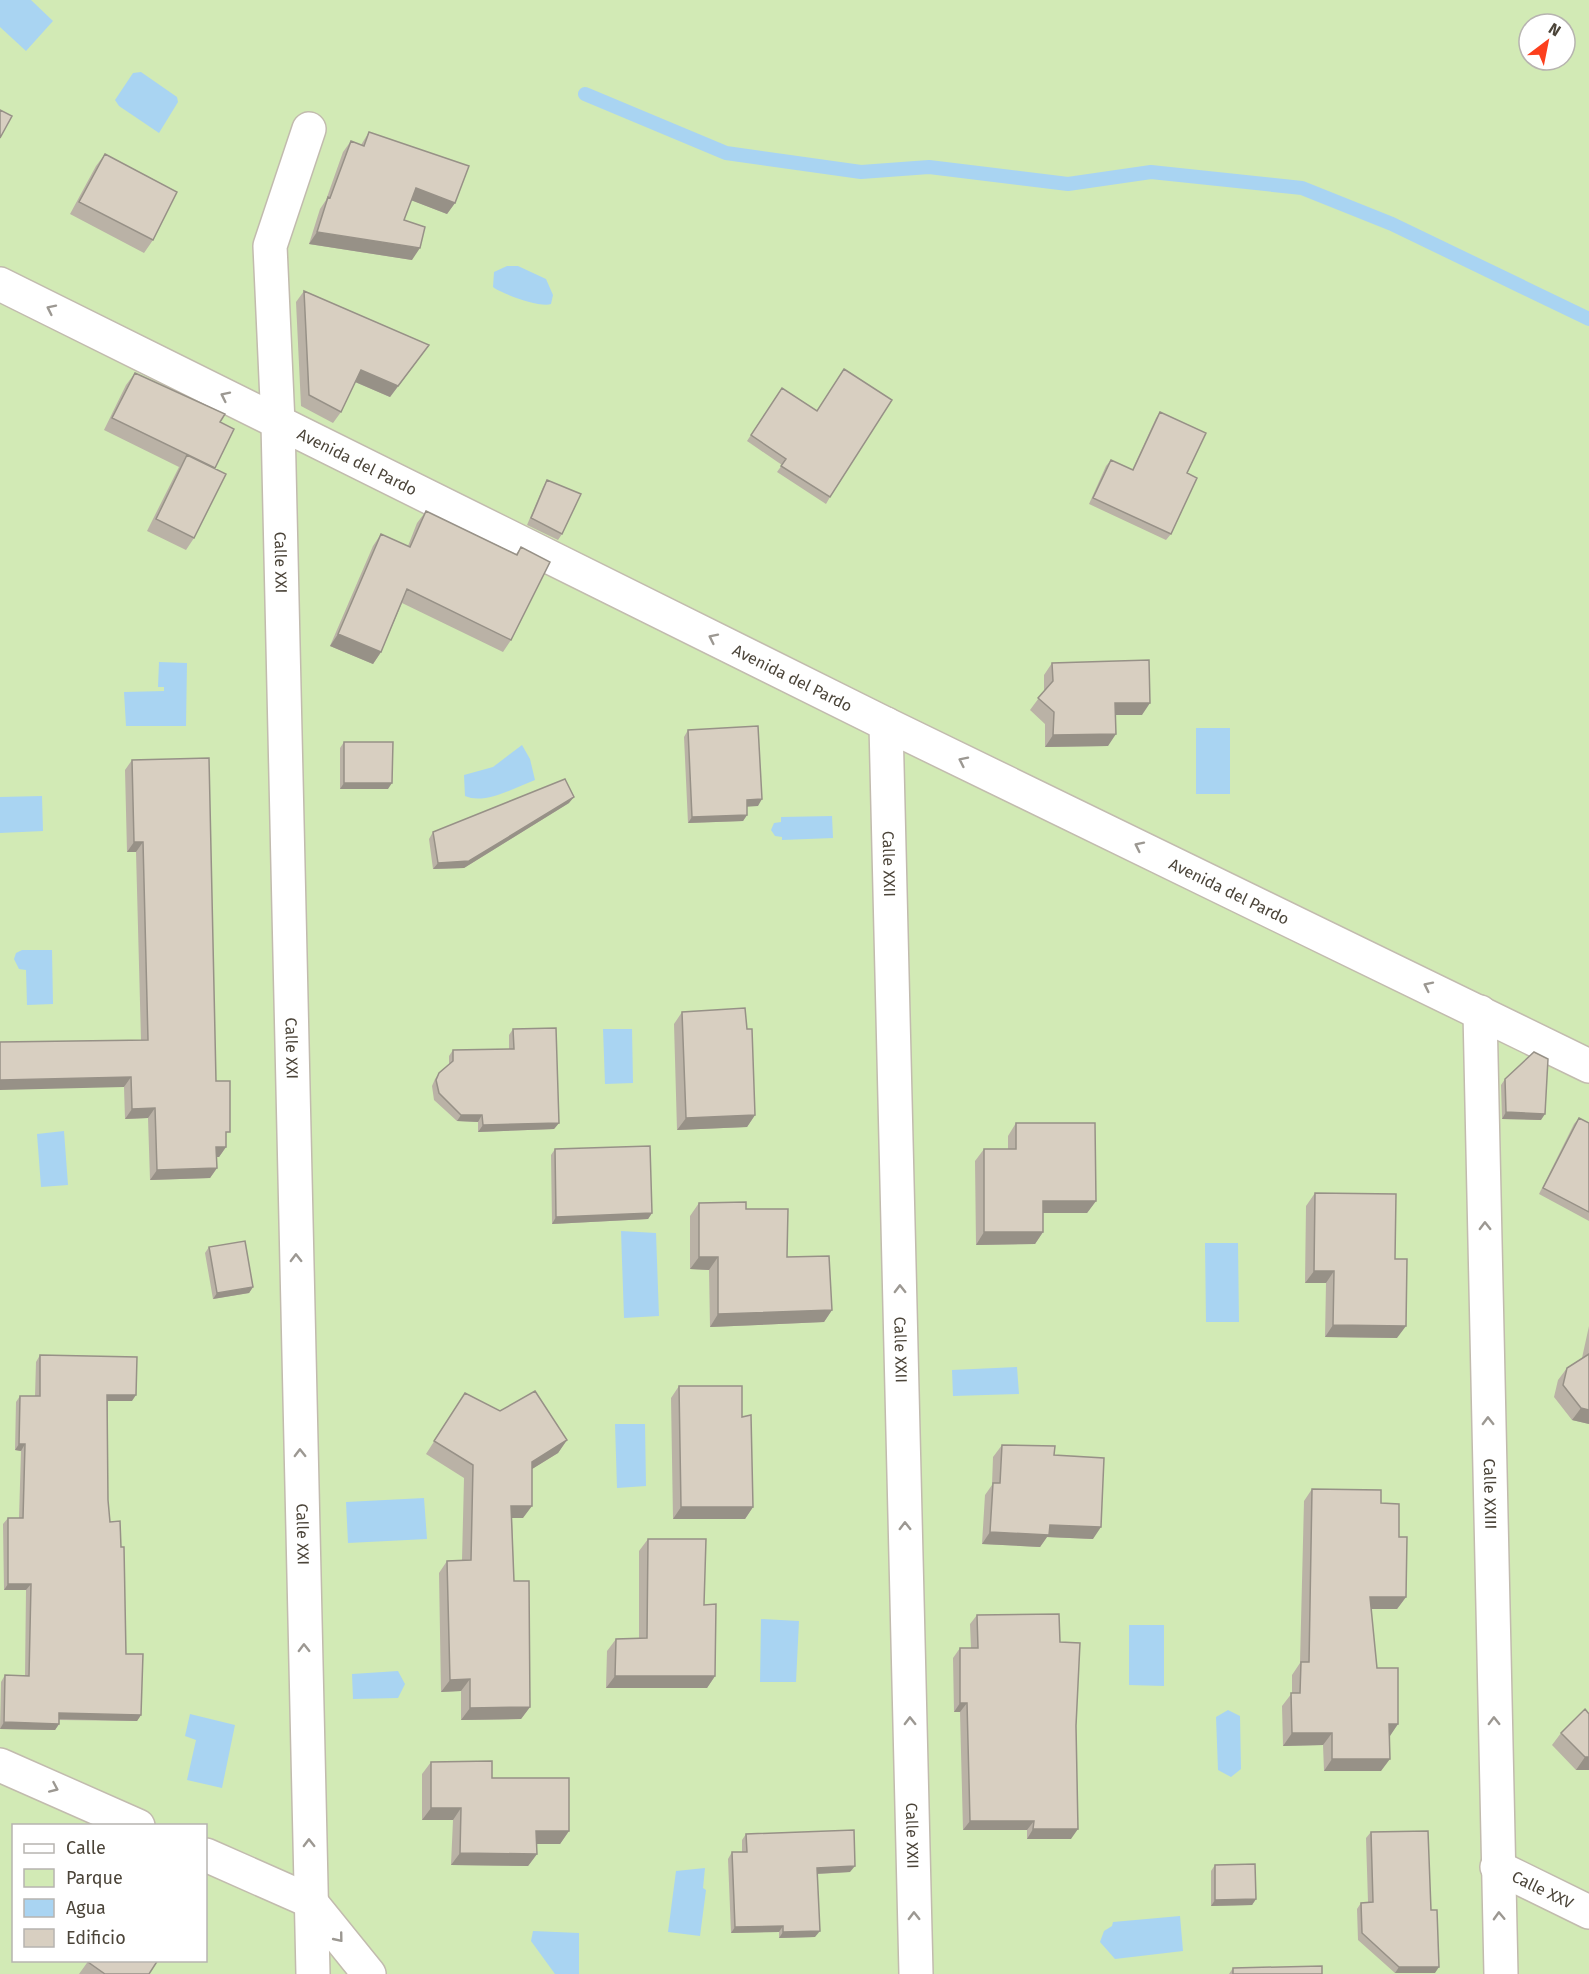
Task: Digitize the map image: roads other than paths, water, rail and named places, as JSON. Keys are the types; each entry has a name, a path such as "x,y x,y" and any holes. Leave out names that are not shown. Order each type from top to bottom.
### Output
{"street":[{"name":"Calle XXI","path":"309,129 270,246 278,423 313,1974"},
{"name":"Avenida del Pardo","path":"0,284 886,724 1589,1066"},
{"name":"Calle XXII","path":"886,724 916,1974"},
{"name":"Calle XXIII","path":"1480,1012 1501,1974"},
{"path":"0,1765 133,1824"},
{"path":"207,1855 310,1901 369,1974"},
{"name":"Calle XXV","path":"1497,1867 1589,1912"}],"water":[{"path":"0,0 31,0 53,21 26,51 0,27"},
{"path":"141,72 177,97 178,102 159,133 119,106 115,100 133,73"},
{"path":"507,266 518,266 546,279 553,295 551,304 522,300 493,287 494,272"},
{"path":"159,662 187,663 186,726 126,726 124,692 164,691 164,687 158,687"},
{"path":"1196,728 1230,728 1230,794 1196,794"},
{"path":"522,745 530,759 535,780 491,797 465,796 464,775 493,767"},
{"path":"42,796 43,831 0,833 0,797"},
{"path":"832,816 833,838 782,840 782,837 775,836 771,830 774,823 781,822 781,817"},
{"path":"22,950 52,950 53,1004 27,1005 26,970 19,969 14,959 16,953"},
{"path":"603,1029 632,1029 633,1083 605,1084"},
{"path":"64,1131 68,1185 41,1187 37,1134"},
{"path":"621,1231 656,1233 659,1316 624,1318"},
{"path":"1205,1243 1238,1243 1239,1322 1206,1322"},
{"path":"1017,1367 1019,1394 953,1396 952,1370"},
{"path":"615,1424 645,1424 646,1486 617,1488"},
{"path":"424,1498 427,1539 348,1543 346,1502"},
{"path":"761,1619 799,1621 796,1682 760,1682"},
{"path":"1129,1625 1164,1625 1164,1686 1129,1685"},
{"path":"398,1671 405,1684 398,1698 353,1699 352,1674"},
{"path":"1228,1710 1240,1716 1241,1769 1231,1777 1218,1770 1216,1717"},
{"path":"190,1714 235,1725 222,1788 187,1780 196,1740 185,1736"},
{"path":"705,1868 703,1888 706,1890 700,1936 668,1932 676,1871"},
{"path":"1180,1916 1183,1951 1115,1959 1100,1942 1104,1931 1112,1926 1113,1922"},
{"path":"533,1931 579,1933 579,1974 555,1974 531,1941"}],"waterway":[{"path":"585,94 726,153 861,172 929,167 1068,184 1151,172 1302,188 1392,224 1589,319"}]}
